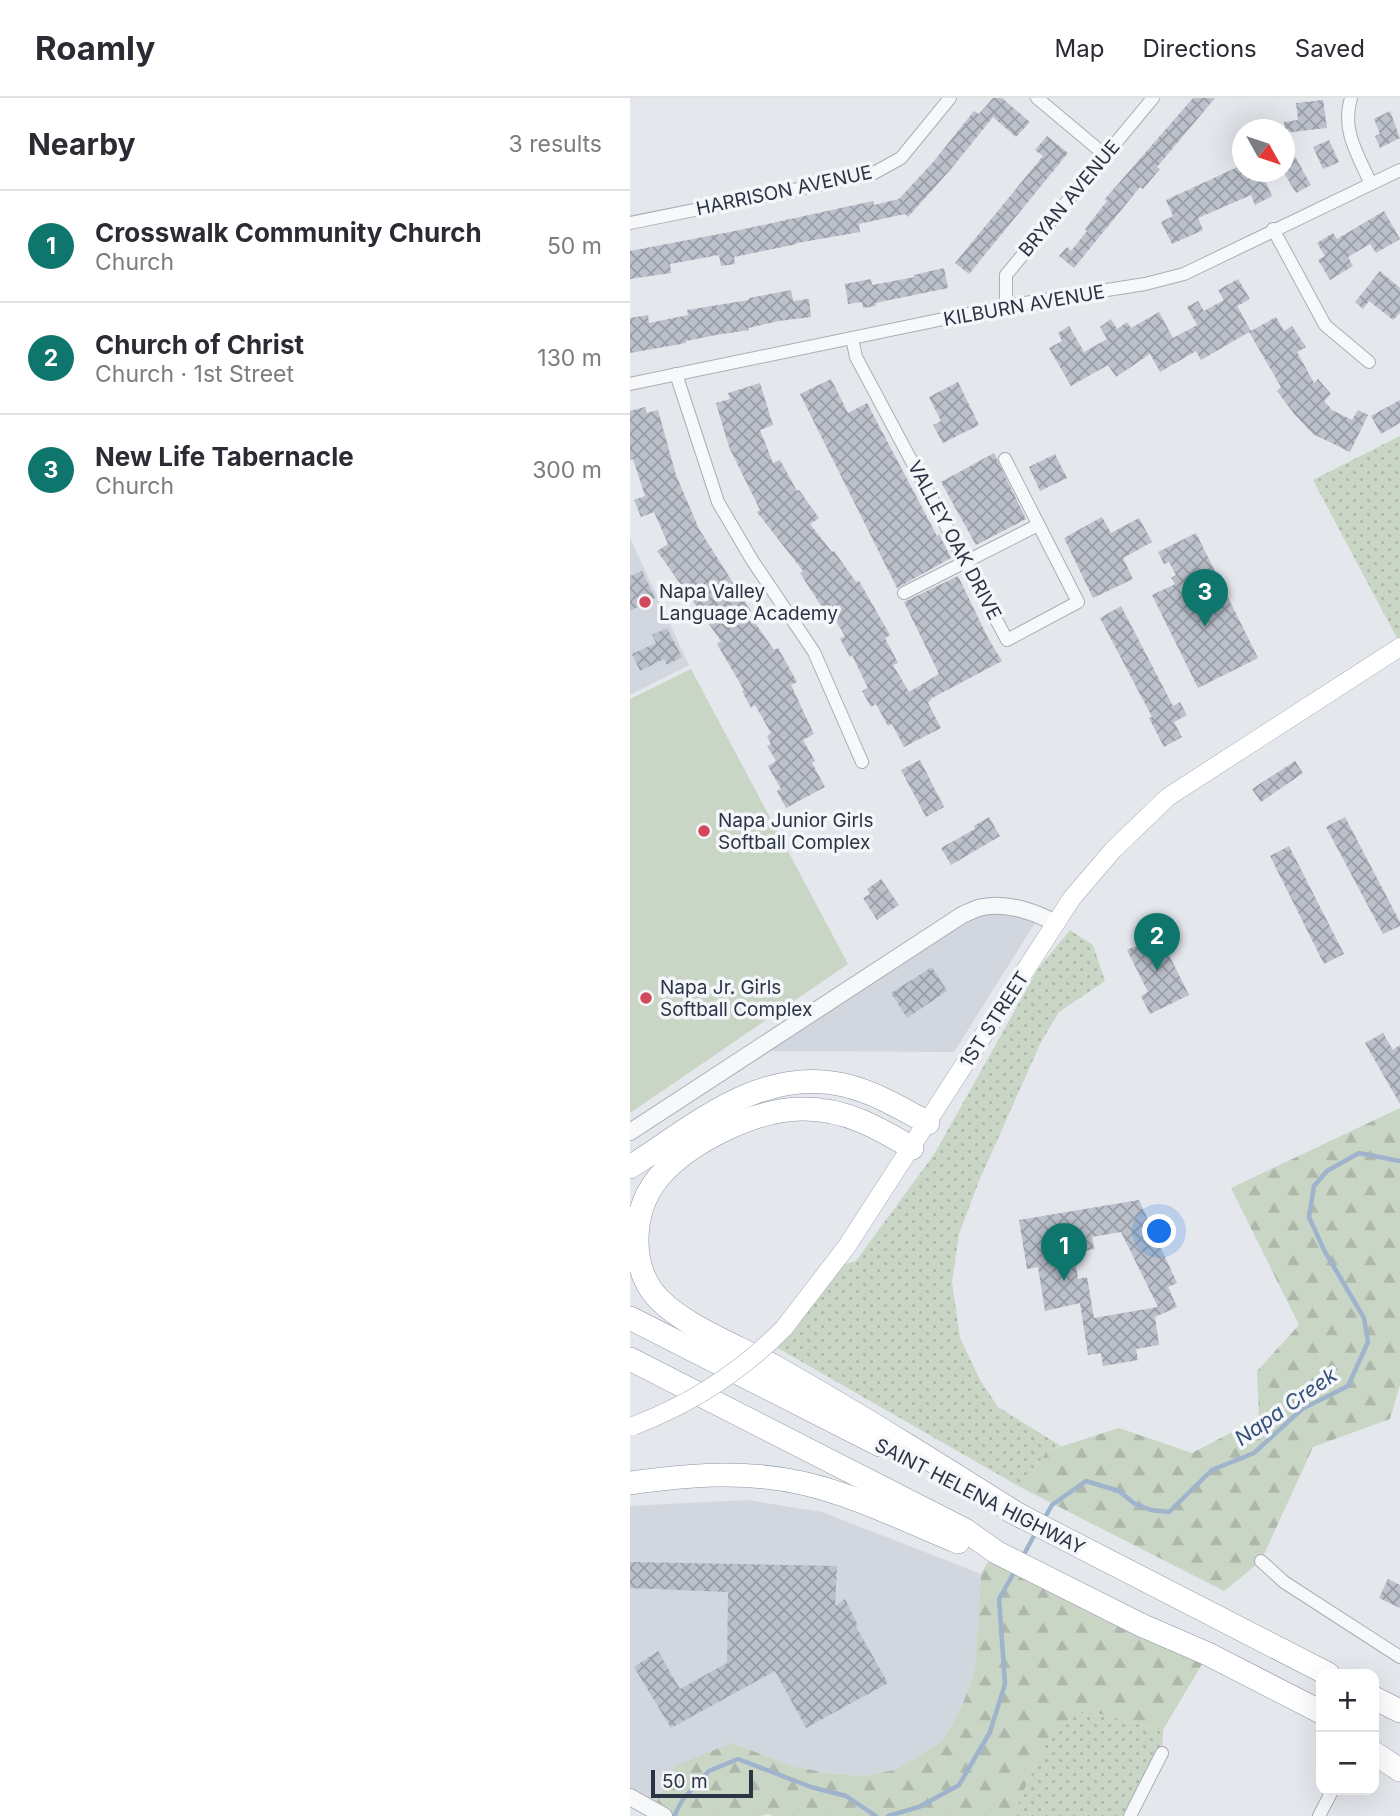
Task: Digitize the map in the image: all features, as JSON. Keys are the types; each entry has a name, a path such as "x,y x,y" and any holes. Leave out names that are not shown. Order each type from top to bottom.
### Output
{"highway":[{"path":"630,1167 747,1094 794,1081 831,1083 864,1091 928,1124"},
{"path":"912,1148 856,1117 830,1110 802,1108 773,1111 748,1120 689,1151 658,1179 644,1201 638,1225 637,1248 641,1268 650,1288 678,1315 794,1378 1022,1517"},
{"name":"SAINT HELENA HIGHWAY","path":"630,1318 1318,1669"},
{"name":"SAINT HELENA HIGHWAY","path":"630,1359 965,1530 996,1552 1316,1709"},
{"path":"630,1373 803,1447"},
{"path":"630,1483 713,1475 745,1475 802,1483 863,1503 961,1543 996,1552"},
{"path":"1277,1689 1316,1715"},
{"path":"1379,1700 1400,1711"},
{"path":"1379,1741 1400,1752"},
{"path":"1379,1756 1400,1770"}],"main road":[{"name":"1ST STREET","path":"631,1427 680,1406 708,1390 751,1359 784,1328 833,1267 1072,898 1113,850 1168,797 1400,647"}],"street":[{"name":"HARRISON AVENUE","path":"630,223 872,174 901,158 950,98"},
{"path":"1037,98 1105,155"},
{"name":"BRYAN AVENUE","path":"1006,306 1006,275 1153,98"},
{"path":"1351,98 1347,124 1371,184"},
{"name":"KILBURN AVENUE","path":"630,384 1006,306 1145,284 1184,274 1400,170"},
{"path":"1273,229 1325,325 1369,362"},
{"name":"VALLEY OAK DRIVE","path":"852,338 856,357 1007,640 1078,602 1005,459"},
{"path":"676,374 718,502 745,550 814,652 862,762"},
{"path":"904,593 1038,525"},
{"path":"630,1132 962,915 985,906 1005,907 1040,915 1055,923"},
{"path":"1261,1561 1284,1582 1400,1657"},
{"path":"1130,1816 1162,1753"},
{"path":"1319,1816 1330,1795"},
{"path":"630,1797 659,1813"}],"shaded area":[{"name":"Napa Valley Language Academy","path":"630,538 689,665 630,695"},
{"path":"985,906 1040,915 954,1052 755,1051"},
{"path":"747,1500 822,1512 981,1574 975,1669 962,1706 942,1742 895,1770 862,1776 827,1773 792,1766 732,1743 653,1810 630,1797 630,1506"}],"green space":[{"path":"1400,436 1400,639 1398,640 1313,480"},
{"name":"Napa Junior Girls Softball Complex","path":"691,669 848,964 630,1113 630,699"},
{"path":"1070,930 1093,945 1105,981 1059,1012 1041,1042 979,1181 959,1234 952,1282 960,1338 980,1380 998,1407 1061,1446 1047,1451 1022,1488 769,1343 833,1267 856,1261 935,1153 1038,969"},
{"path":"1400,1108 1400,1385 1390,1419 1313,1447 1261,1561 1224,1591 1022,1488 1047,1451 1119,1428 1192,1453 1259,1418 1257,1371 1299,1325 1231,1188"},
{"path":"991,1557 1208,1654 1163,1730 1084,1710 1050,1734 1012,1816 664,1816 653,1810 674,1766 732,1743 792,1766 862,1776 895,1770 942,1742 962,1706 975,1669 981,1574"},
{"path":"1084,1710 1163,1730 1162,1753 1130,1816 1012,1816 1050,1734"}],"building":[{"path":"993,98 1002,98 1030,122 1016,137 993,117 908,217 905,214 859,224 860,232 734,257 735,264 721,266 719,255 670,264 671,273 630,279 630,251 873,201 874,205 899,199 974,111 979,114"},
{"path":"1193,98 1215,98 1157,167 1160,169 1143,189 1140,187 1074,268 1059,256 1067,247 1071,251 1107,201 1105,199"},
{"path":"1323,100 1327,128 1295,132 1295,120 1298,120 1296,103"},
{"path":"1390,111 1400,138 1380,148 1375,136 1380,134 1374,119"},
{"path":"1047,136 1068,153 969,274 955,263 1043,156 1035,150"},
{"path":"1329,140 1339,162 1323,169 1313,147"},
{"path":"1295,157 1311,185 1296,193 1289,182 1295,182"},
{"path":"1232,170 1232,182 1266,182 1272,196 1255,205 1251,195 1198,218 1203,230 1172,244 1161,222 1173,216 1166,200"},
{"path":"1384,211 1400,239 1376,253 1370,244 1348,257 1353,266 1330,280 1318,260 1325,256 1317,243 1333,233 1337,239"},
{"path":"944,268 948,288 875,303 876,306 863,308 862,302 848,304 845,284 871,279 872,285"},
{"path":"1380,271 1400,288 1400,313 1393,320 1369,301 1363,309 1355,302"},
{"path":"1238,279 1250,299 1237,306 1251,331 1276,317 1284,331 1292,326 1306,347 1297,352 1314,383 1318,379 1331,394 1324,401 1332,410 1352,420 1358,410 1368,415 1350,452 1313,434 1295,415 1277,391 1281,387 1249,332 1201,360 1196,351 1160,372 1150,354 1116,377 1108,365 1071,386 1049,348 1062,341 1058,333 1069,326 1084,352 1107,339 1100,327 1111,319 1117,329 1127,322 1131,328 1159,312 1173,338 1197,325 1187,307 1198,301 1204,311 1224,300 1218,290"},
{"path":"791,290 793,301 809,299 811,317 779,321 748,328 749,330 630,353 630,318 648,315 649,323 688,315 687,310"},
{"path":"831,379 848,413 867,403 951,558 897,588 800,394"},
{"path":"958,382 979,425 943,443 933,425 941,421 929,397"},
{"path":"760,383 773,425 760,430 773,463 780,460 797,491 799,490 819,518 810,524 856,582 859,581 890,635 885,638 898,663 893,665 909,692 939,674 904,602 958,576 1002,661 932,698 928,703 941,728 904,747 892,724 888,726 876,704 871,707 862,691 868,688 852,655 850,657 840,639 845,636 829,610 825,612 800,573 803,571 757,512 760,510 729,447 716,403 730,399 728,393"},
{"path":"1400,400 1400,423 1381,434 1371,416"},
{"path":"645,407 647,413 658,410 676,475 699,529 751,611 748,613 774,650 778,648 797,682 791,685 814,734 803,740 825,787 786,808 777,791 781,789 768,766 776,761 767,746 771,744 767,736 771,733 755,705 751,708 742,691 744,690 717,644 721,641 657,551 668,544 654,512 641,517 634,500 645,496 633,459 630,460 630,411"},
{"path":"994,453 1026,519 976,545 941,482"},
{"path":"1055,454 1067,478 1040,491 1029,467"},
{"path":"1102,517 1111,533 1139,518 1152,542 1123,558 1133,579 1093,598 1064,538"},
{"path":"1196,533 1258,658 1198,688 1152,595 1175,584 1171,578 1176,575 1169,562 1164,564 1158,552"},
{"path":"642,571 655,598 630,611 630,576"},
{"path":"1121,606 1173,706 1180,702 1187,715 1174,722 1182,737 1164,747 1149,718 1152,717 1100,618"},
{"path":"667,628 682,657 667,665 664,659 640,671 632,654 656,643 652,635"},
{"path":"920,760 944,807 926,817 901,770"},
{"path":"1295,761 1303,773 1261,802 1252,789"},
{"path":"989,817 1000,836 951,865 941,848 975,829 974,826"},
{"path":"1345,817 1400,922 1400,926 1383,934 1326,827"},
{"path":"1289,846 1344,954 1324,964 1270,856"},
{"path":"881,879 899,905 877,920 863,898 870,894 867,889"},
{"path":"1159,935 1189,995 1150,1014 1141,996 1148,992 1127,950"},
{"path":"932,967 947,991 907,1018 891,993"},
{"path":"1383,1033 1393,1050 1400,1045 1400,1104 1365,1043"},
{"path":"1139,1200 1177,1283 1168,1287 1177,1307 1155,1317 1159,1345 1136,1349 1138,1360 1103,1366 1101,1353 1088,1355 1080,1303 1045,1311 1038,1267 1027,1269 1019,1220","holes":["1121,1232 1158,1307 1094,1318 1087,1277 1078,1279 1074,1253 1094,1249 1092,1237"]},
{"path":"630,1562 837,1566 835,1606 845,1599 858,1625 855,1625 888,1683 806,1728 775,1671 671,1728 634,1667 658,1651 680,1689 727,1663 728,1592 630,1588"},
{"path":"1388,1579 1400,1585 1400,1608 1379,1598"}],"waterway":[{"name":"Napa Creek","path":"1044,1519 1052,1505 1086,1481 1119,1491 1135,1504 1151,1510 1169,1512 1212,1470 1254,1453 1302,1409 1348,1386 1368,1342 1364,1318 1324,1250 1309,1217 1314,1186 1327,1171 1359,1153 1400,1161"},
{"name":"Napa Creek","path":"1022,1558 1036,1532"},
{"name":"Napa Creek","path":"888,1816 919,1807 959,1785 990,1732 1005,1684 999,1599 1016,1569"},
{"name":"Napa Creek","path":"674,1816 683,1799 709,1771 738,1759 811,1787 846,1796 876,1816"}],"place":[{"name":"Napa Valley Language Academy","path":"645,602"},
{"name":"New Life Tabernacle","path":"1205,627"},
{"name":"Napa Junior Girls Softball Complex","path":"704,831"},
{"name":"Church of Christ","path":"1157,971"},
{"name":"Napa Jr. Girls Softball Complex","path":"646,998"},
{"name":"Crosswalk Community Church","path":"1064,1281"}]}
